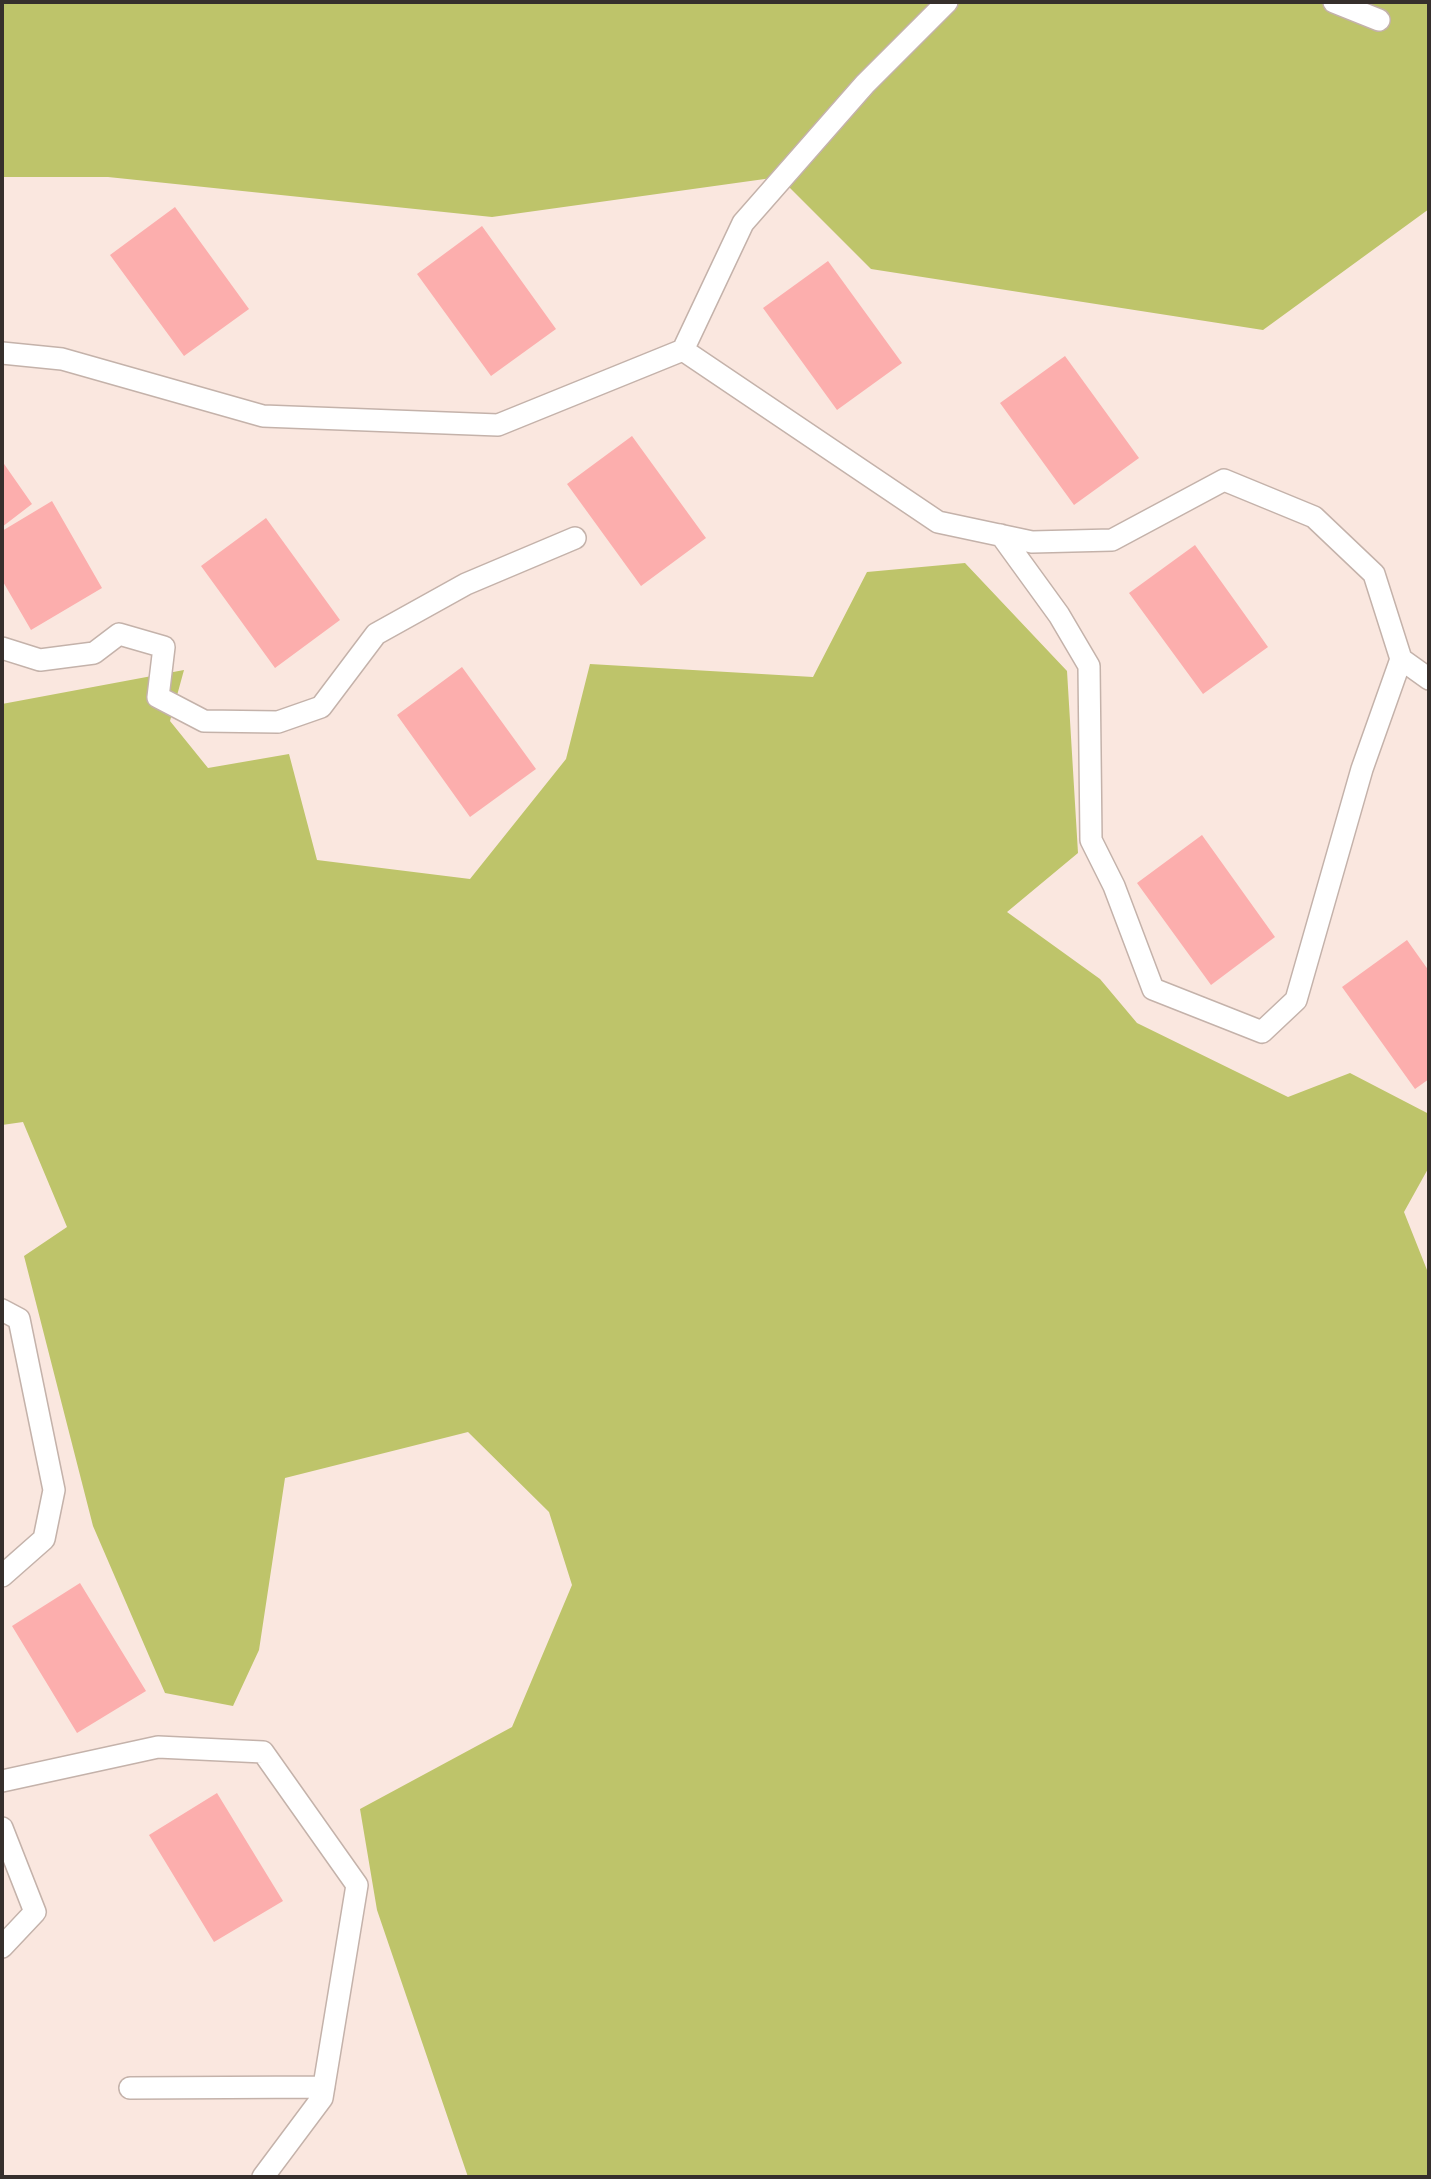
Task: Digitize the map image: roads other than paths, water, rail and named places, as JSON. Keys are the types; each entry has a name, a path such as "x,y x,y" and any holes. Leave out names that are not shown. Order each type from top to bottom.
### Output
{"lane":[{"path":"2,353 62,359 263,416 498,425 683,350 743,223 865,83 947,2"},
{"path":"1334,2 1379,20"},
{"path":"683,350 938,522 1032,542 1112,540 1224,480 1314,517 1374,574 1401,659 1429,679"},
{"path":"1001,535 1059,615 1089,666 1091,840 1114,886 1153,989 1262,1032 1296,1000 1362,769 1401,659"},
{"path":"2,648 40,660 94,653 119,634 164,647 158,697 204,721 278,722 321,706 376,634 467,584 575,538"},
{"path":"2,1310 19,1319 54,1490 44,1538 2,1576"},
{"path":"2,1781 158,1747 263,1752 357,1885 322,2098 262,2177"},
{"path":"2,1828 35,1912 2,1947"},
{"path":"131,2088 324,2087"}]}
